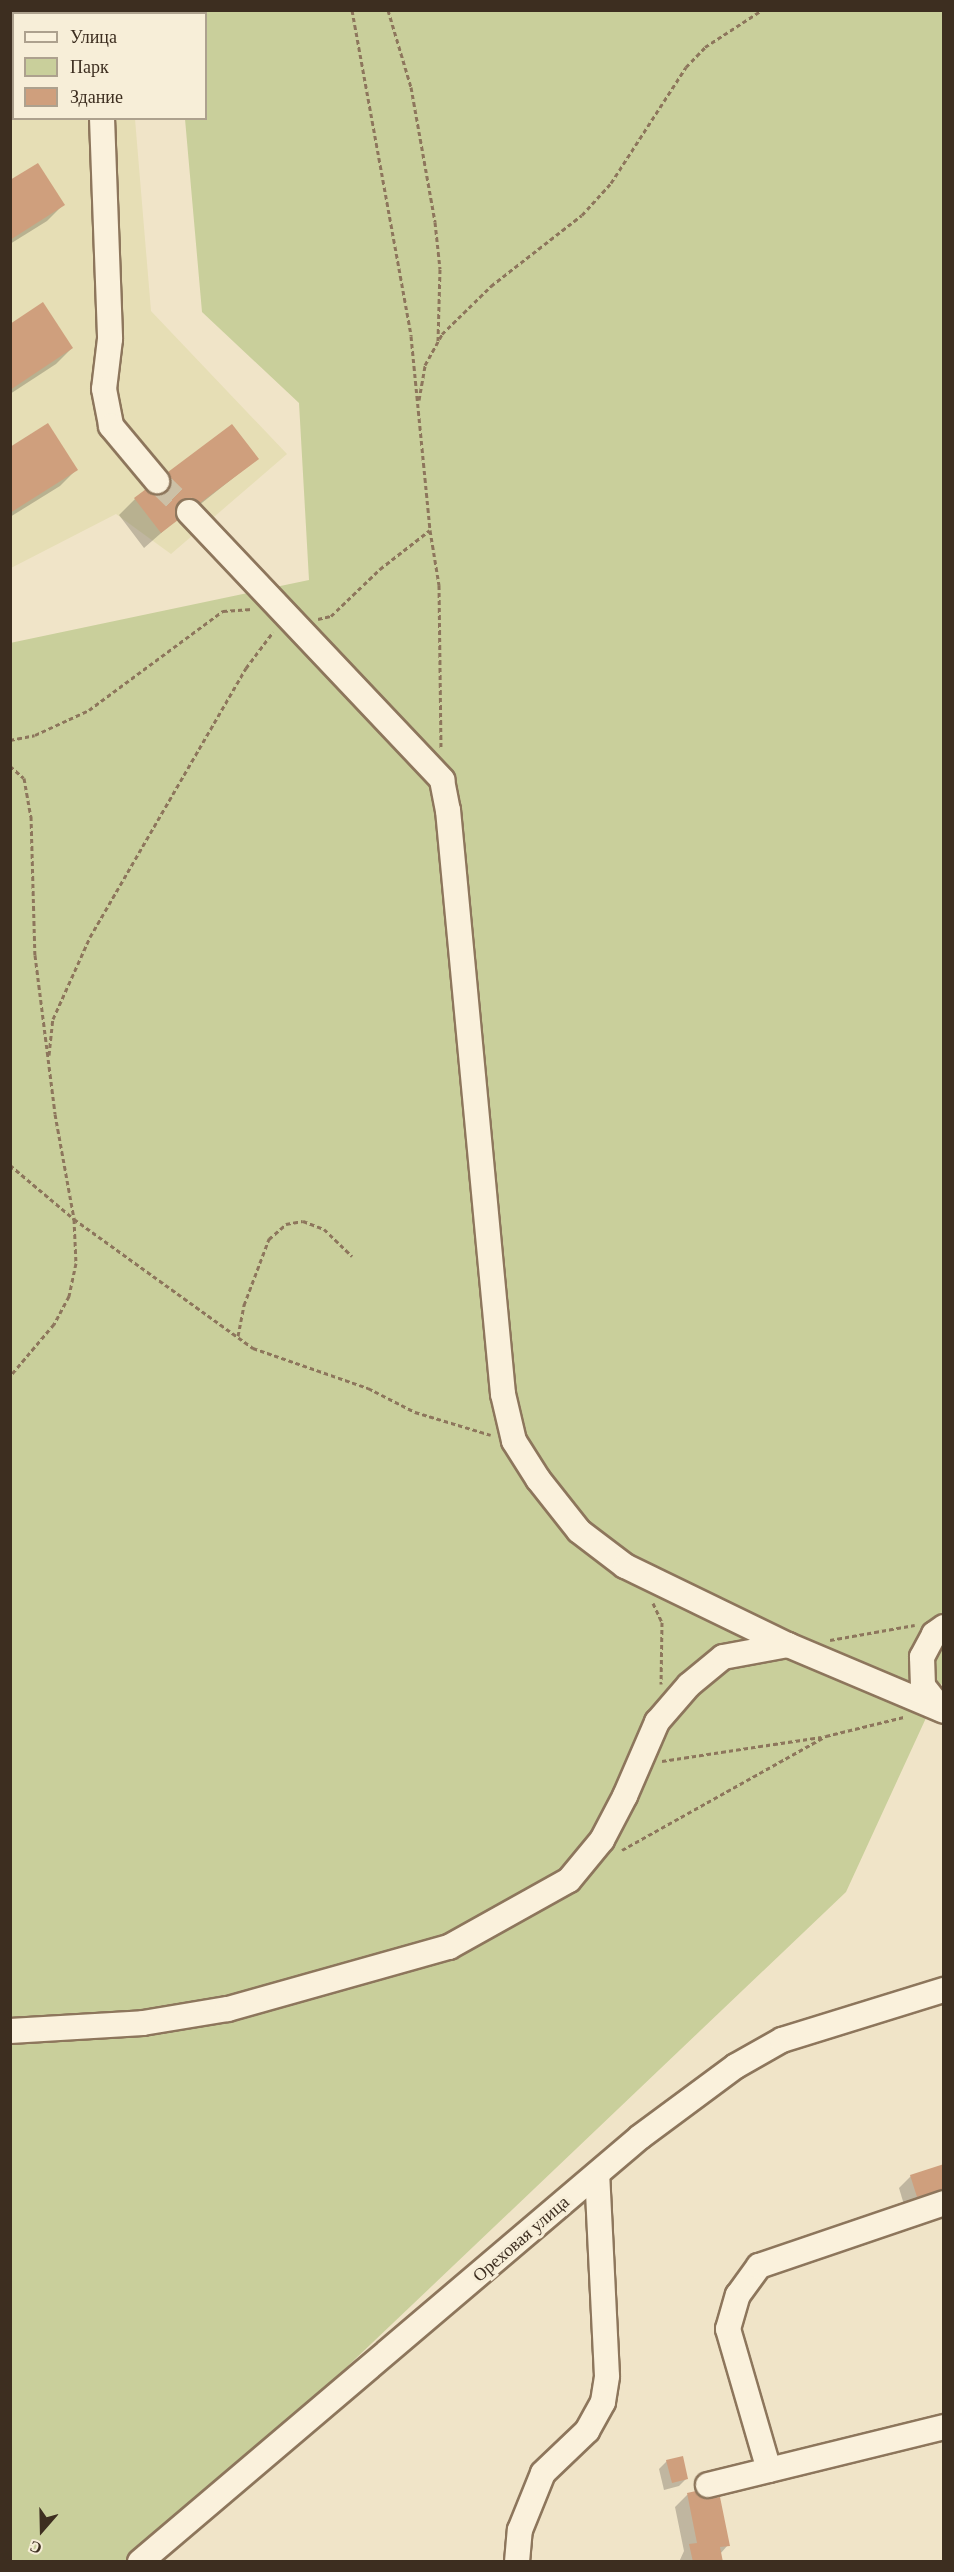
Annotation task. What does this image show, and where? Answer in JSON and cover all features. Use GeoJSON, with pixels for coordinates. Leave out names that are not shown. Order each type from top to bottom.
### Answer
{"type":"FeatureCollection","features":[{"type":"Feature","properties":{"kind":"street"},"geometry":{"type":"LineString","coordinates":[[102,120],[110,339],[104,389],[111,426],[157,481]]}},
{"type":"Feature","properties":{"kind":"street"},"geometry":{"type":"LineString","coordinates":[[189,512],[442,780],[448,810],[503,1394],[514,1441],[538,1479],[588,1538],[625,1566],[788,1645],[942,1710]]}},
{"type":"Feature","properties":{"kind":"street"},"geometry":{"type":"LineString","coordinates":[[932,1625],[934,1634],[922,1657],[923,1686],[942,1710]]}},
{"type":"Feature","properties":{"kind":"street"},"geometry":{"type":"LineString","coordinates":[[10,2031],[143,2023],[228,2009],[449,1947],[570,1880],[602,1840],[626,1796],[657,1722],[689,1685],[723,1657],[788,1645]]}},
{"type":"Feature","properties":{"kind":"street","name":"Ореховая улица"},"geometry":{"type":"LineString","coordinates":[[141,2562],[597,2174],[736,2066],[782,2040],[944,1990]]}},
{"type":"Feature","properties":{"kind":"street"},"geometry":{"type":"LineString","coordinates":[[517,2562],[520,2530],[543,2473],[587,2431],[603,2402],[606,2365],[597,2174]]}},
{"type":"Feature","properties":{"kind":"street"},"geometry":{"type":"LineString","coordinates":[[769,2470],[729,2329],[738,2295],[759,2266],[944,2203]]}},
{"type":"Feature","properties":{"kind":"street"},"geometry":{"type":"LineString","coordinates":[[708,2485],[944,2427]]}},
{"type":"Feature","properties":{"kind":"path"},"geometry":{"type":"LineString","coordinates":[[352,10],[411,336],[430,530],[439,585],[442,780]]}},
{"type":"Feature","properties":{"kind":"path"},"geometry":{"type":"LineString","coordinates":[[388,10],[411,87],[435,222],[440,269],[438,342]]}},
{"type":"Feature","properties":{"kind":"path"},"geometry":{"type":"LineString","coordinates":[[419,405],[425,364],[438,342],[491,286],[582,216],[611,183],[668,90],[705,47],[762,10]]}},
{"type":"Feature","properties":{"kind":"path"},"geometry":{"type":"LineString","coordinates":[[10,740],[35,735],[89,710],[223,611],[256,609],[311,621],[331,616],[380,569],[430,530]]}},
{"type":"Feature","properties":{"kind":"path"},"geometry":{"type":"LineString","coordinates":[[48,1060],[53,1019],[90,937],[246,668],[286,615]]}},
{"type":"Feature","properties":{"kind":"path"},"geometry":{"type":"LineString","coordinates":[[10,766],[24,778],[31,816],[35,955],[48,1060],[74,1219],[76,1263],[69,1296],[54,1324],[10,1376]]}},
{"type":"Feature","properties":{"kind":"path"},"geometry":{"type":"LineString","coordinates":[[10,1165],[74,1219],[253,1348],[368,1388],[415,1412],[514,1441]]}},
{"type":"Feature","properties":{"kind":"path"},"geometry":{"type":"LineString","coordinates":[[238,1336],[244,1305],[269,1239],[286,1224],[303,1221],[324,1229],[352,1256]]}},
{"type":"Feature","properties":{"kind":"path"},"geometry":{"type":"LineString","coordinates":[[650,1598],[662,1622],[664,1660],[657,1722]]}},
{"type":"Feature","properties":{"kind":"path"},"geometry":{"type":"LineString","coordinates":[[822,1641],[932,1625]]}},
{"type":"Feature","properties":{"kind":"path"},"geometry":{"type":"LineString","coordinates":[[638,1764],[826,1736],[909,1716]]}},
{"type":"Feature","properties":{"kind":"path"},"geometry":{"type":"LineString","coordinates":[[619,1852],[826,1736]]}},
{"type":"Feature","properties":{"kind":"shaded area"},"geometry":{"type":"Polygon","coordinates":[[[11,11],[127,11],[12,12],[12,120],[135,120],[151,311],[287,454],[171,554],[116,514],[11,568],[11,11]]]}},
{"type":"Feature","properties":{"kind":"green space"},"geometry":{"type":"Polygon","coordinates":[[[175,11],[943,11],[943,1681],[846,1892],[143,2561],[11,2561],[10,643],[309,580],[299,403],[202,312],[185,120],[207,120],[207,12],[175,11]]]}},
{"type":"Feature","properties":{"kind":"building"},"geometry":{"type":"Polygon","coordinates":[[[38,163],[65,205],[10,240],[10,180],[38,163]]]}},
{"type":"Feature","properties":{"kind":"building"},"geometry":{"type":"Polygon","coordinates":[[[43,302],[73,348],[10,390],[10,324],[43,302]]]}},
{"type":"Feature","properties":{"kind":"building"},"geometry":{"type":"Polygon","coordinates":[[[48,423],[78,470],[10,513],[10,447],[48,423]]]}},
{"type":"Feature","properties":{"kind":"building"},"geometry":{"type":"Polygon","coordinates":[[[232,424],[259,459],[200,503],[193,498],[180,501],[175,508],[178,520],[161,533],[134,498],[146,489],[153,495],[166,492],[171,485],[168,472],[232,424]]]}},
{"type":"Feature","properties":{"kind":"building"},"geometry":{"type":"Polygon","coordinates":[[[944,2164],[944,2189],[917,2197],[910,2175],[944,2164]]]}},
{"type":"Feature","properties":{"kind":"building"},"geometry":{"type":"Polygon","coordinates":[[[683,2456],[688,2479],[672,2483],[666,2460],[683,2456]]]}},
{"type":"Feature","properties":{"kind":"building"},"geometry":{"type":"Polygon","coordinates":[[[696,2491],[705,2499],[720,2497],[730,2546],[720,2547],[723,2562],[693,2562],[689,2544],[697,2543],[687,2493],[696,2491]]]}},
{"type":"Feature","properties":{"kind":"tunnel"},"geometry":{"type":"LineString","coordinates":[[157,481],[189,512]]}}]}
